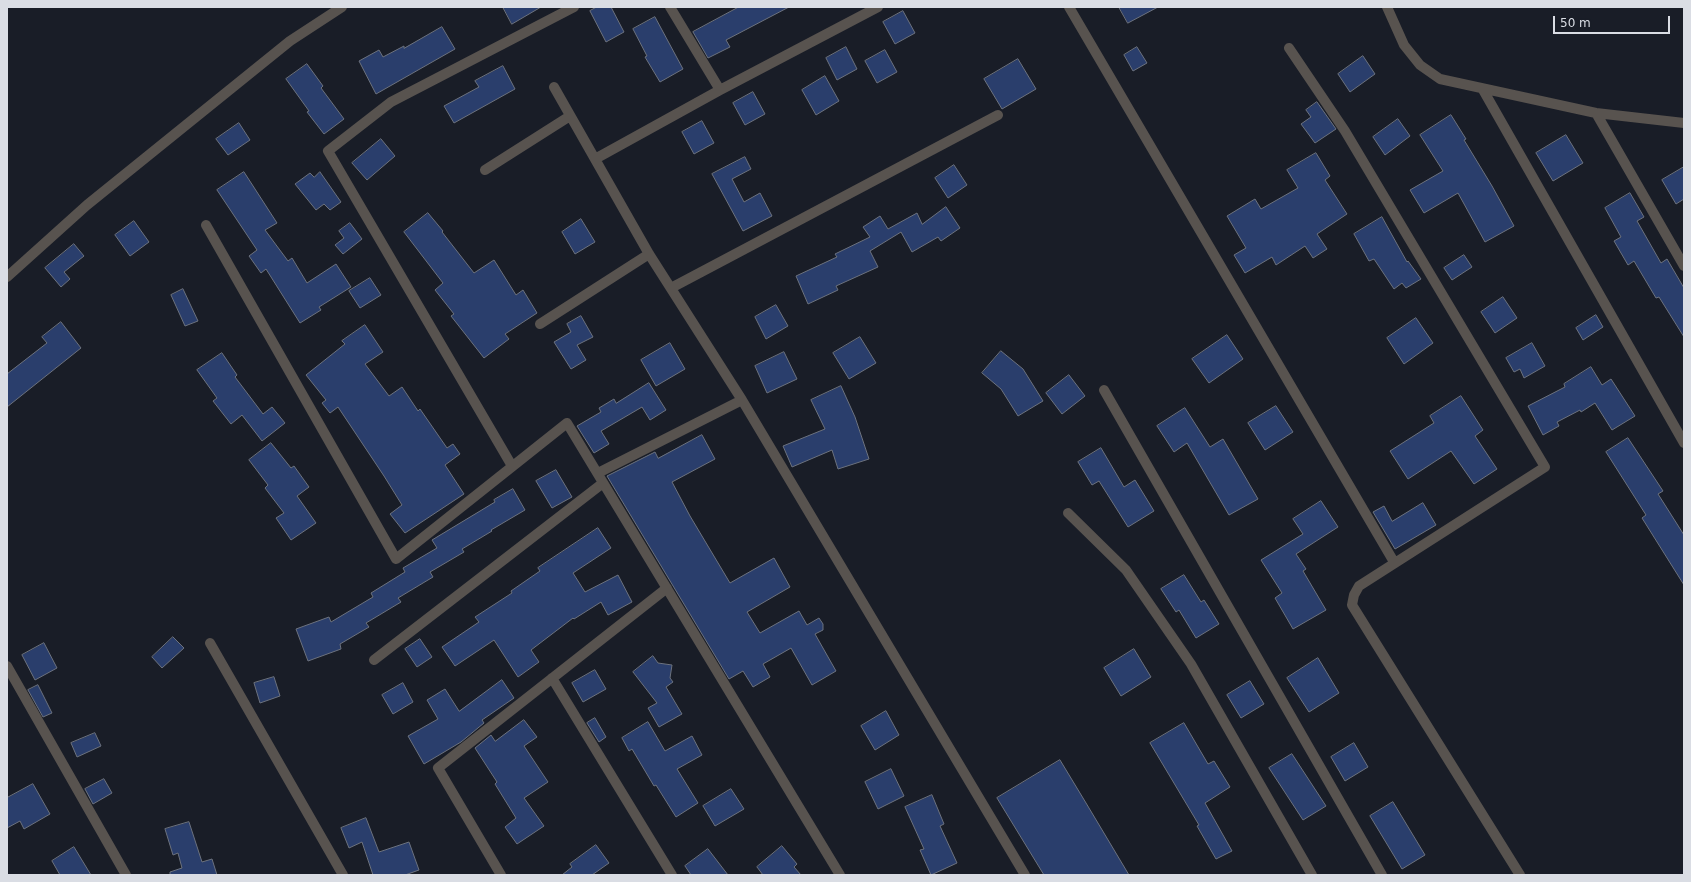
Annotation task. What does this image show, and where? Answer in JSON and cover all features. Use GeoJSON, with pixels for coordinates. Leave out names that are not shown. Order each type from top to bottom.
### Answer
{"type":"FeatureCollection","features":[{"type":"Feature","properties":{"kind":"street"},"geometry":{"type":"LineString","coordinates":[[7,277],[87,205],[290,41],[342,7]]}},
{"type":"Feature","properties":{"kind":"street"},"geometry":{"type":"LineString","coordinates":[[512,466],[328,151],[391,102],[574,7]]}},
{"type":"Feature","properties":{"kind":"street"},"geometry":{"type":"LineString","coordinates":[[670,7],[720,90]]}},
{"type":"Feature","properties":{"kind":"street"},"geometry":{"type":"LineString","coordinates":[[595,159],[720,90],[878,7]]}},
{"type":"Feature","properties":{"kind":"street"},"geometry":{"type":"LineString","coordinates":[[1069,7],[1394,562]]}},
{"type":"Feature","properties":{"kind":"street"},"geometry":{"type":"LineString","coordinates":[[1387,7],[1404,45],[1420,65],[1440,79],[1596,113],[1684,123]]}},
{"type":"Feature","properties":{"kind":"street"},"geometry":{"type":"LineString","coordinates":[[1289,48],[1345,131],[1545,467],[1394,562],[1359,586],[1354,595],[1352,605],[1520,875]]}},
{"type":"Feature","properties":{"kind":"street"},"geometry":{"type":"LineString","coordinates":[[554,87],[649,254],[742,400],[1025,875]]}},
{"type":"Feature","properties":{"kind":"street"},"geometry":{"type":"LineString","coordinates":[[1482,88],[1684,443]]}},
{"type":"Feature","properties":{"kind":"street"},"geometry":{"type":"LineString","coordinates":[[1596,113],[1684,266]]}},
{"type":"Feature","properties":{"kind":"street"},"geometry":{"type":"LineString","coordinates":[[671,288],[998,115]]}},
{"type":"Feature","properties":{"kind":"street"},"geometry":{"type":"LineString","coordinates":[[485,170],[570,116]]}},
{"type":"Feature","properties":{"kind":"street"},"geometry":{"type":"LineString","coordinates":[[206,225],[396,559],[567,423],[840,875]]}},
{"type":"Feature","properties":{"kind":"street"},"geometry":{"type":"LineString","coordinates":[[540,324],[649,254]]}},
{"type":"Feature","properties":{"kind":"street"},"geometry":{"type":"LineString","coordinates":[[1104,390],[1382,875]]}},
{"type":"Feature","properties":{"kind":"street"},"geometry":{"type":"LineString","coordinates":[[598,473],[742,400]]}},
{"type":"Feature","properties":{"kind":"street"},"geometry":{"type":"LineString","coordinates":[[374,660],[603,483]]}},
{"type":"Feature","properties":{"kind":"street"},"geometry":{"type":"LineString","coordinates":[[1068,513],[1126,570],[1192,664],[1312,875]]}},
{"type":"Feature","properties":{"kind":"street"},"geometry":{"type":"LineString","coordinates":[[501,875],[438,768],[667,588]]}},
{"type":"Feature","properties":{"kind":"street"},"geometry":{"type":"LineString","coordinates":[[210,643],[343,875]]}},
{"type":"Feature","properties":{"kind":"street"},"geometry":{"type":"LineString","coordinates":[[7,666],[126,875]]}},
{"type":"Feature","properties":{"kind":"street"},"geometry":{"type":"LineString","coordinates":[[552,678],[672,875]]}},
{"type":"Feature","properties":{"kind":"building"},"geometry":{"type":"Polygon","coordinates":[[[503,7],[541,7],[512,24],[503,7]]]}},
{"type":"Feature","properties":{"kind":"building"},"geometry":{"type":"Polygon","coordinates":[[[597,7],[611,7],[624,32],[606,42],[590,11],[597,7]]]}},
{"type":"Feature","properties":{"kind":"building"},"geometry":{"type":"Polygon","coordinates":[[[739,7],[789,7],[726,40],[730,47],[708,58],[693,32],[739,7]]]}},
{"type":"Feature","properties":{"kind":"building"},"geometry":{"type":"Polygon","coordinates":[[[1119,7],[1158,7],[1128,23],[1119,7]]]}},
{"type":"Feature","properties":{"kind":"building"},"geometry":{"type":"Polygon","coordinates":[[[903,11],[915,33],[895,44],[883,22],[903,11]]]}},
{"type":"Feature","properties":{"kind":"building"},"geometry":{"type":"Polygon","coordinates":[[[655,17],[683,69],[660,82],[645,57],[647,56],[633,29],[655,17]]]}},
{"type":"Feature","properties":{"kind":"building"},"geometry":{"type":"Polygon","coordinates":[[[442,27],[455,49],[376,94],[359,61],[379,50],[383,57],[404,46],[404,48],[442,27]]]}},
{"type":"Feature","properties":{"kind":"building"},"geometry":{"type":"Polygon","coordinates":[[[846,47],[857,69],[837,80],[826,58],[846,47]]]}},
{"type":"Feature","properties":{"kind":"building"},"geometry":{"type":"Polygon","coordinates":[[[1137,47],[1147,63],[1133,71],[1124,55],[1137,47]]]}},
{"type":"Feature","properties":{"kind":"building"},"geometry":{"type":"Polygon","coordinates":[[[885,50],[897,72],[877,83],[865,61],[885,50]]]}},
{"type":"Feature","properties":{"kind":"building"},"geometry":{"type":"Polygon","coordinates":[[[1363,56],[1375,74],[1350,92],[1338,74],[1363,56]]]}},
{"type":"Feature","properties":{"kind":"building"},"geometry":{"type":"Polygon","coordinates":[[[1018,59],[1036,89],[1002,109],[984,79],[1018,59]]]}},
{"type":"Feature","properties":{"kind":"building"},"geometry":{"type":"Polygon","coordinates":[[[307,64],[323,86],[321,88],[344,119],[324,134],[307,112],[309,111],[286,79],[307,64]]]}},
{"type":"Feature","properties":{"kind":"building"},"geometry":{"type":"Polygon","coordinates":[[[503,66],[515,89],[454,123],[444,106],[479,87],[475,81],[503,66]]]}},
{"type":"Feature","properties":{"kind":"building"},"geometry":{"type":"Polygon","coordinates":[[[825,76],[839,101],[816,115],[802,90],[825,76]]]}},
{"type":"Feature","properties":{"kind":"building"},"geometry":{"type":"Polygon","coordinates":[[[753,92],[765,114],[745,125],[733,103],[753,92]]]}},
{"type":"Feature","properties":{"kind":"building"},"geometry":{"type":"Polygon","coordinates":[[[1317,102],[1336,129],[1315,143],[1301,124],[1311,117],[1306,110],[1317,102]]]}},
{"type":"Feature","properties":{"kind":"building"},"geometry":{"type":"Polygon","coordinates":[[[1451,115],[1514,226],[1485,242],[1458,193],[1424,213],[1410,190],[1443,171],[1420,135],[1451,115]]]}},
{"type":"Feature","properties":{"kind":"building"},"geometry":{"type":"Polygon","coordinates":[[[1398,119],[1410,136],[1385,155],[1373,137],[1398,119]]]}},
{"type":"Feature","properties":{"kind":"building"},"geometry":{"type":"Polygon","coordinates":[[[702,121],[714,143],[694,154],[682,132],[702,121]]]}},
{"type":"Feature","properties":{"kind":"building"},"geometry":{"type":"Polygon","coordinates":[[[239,123],[250,140],[228,155],[216,139],[239,123]]]}},
{"type":"Feature","properties":{"kind":"building"},"geometry":{"type":"Polygon","coordinates":[[[1566,135],[1583,163],[1553,181],[1536,153],[1566,135]]]}},
{"type":"Feature","properties":{"kind":"building"},"geometry":{"type":"Polygon","coordinates":[[[381,139],[395,156],[367,180],[352,163],[381,139]]]}},
{"type":"Feature","properties":{"kind":"building"},"geometry":{"type":"Polygon","coordinates":[[[1316,153],[1330,176],[1325,180],[1347,214],[1317,234],[1327,249],[1313,258],[1305,246],[1276,265],[1272,257],[1245,273],[1234,255],[1246,248],[1227,216],[1255,199],[1261,209],[1298,188],[1287,170],[1316,153]]]}},
{"type":"Feature","properties":{"kind":"building"},"geometry":{"type":"Polygon","coordinates":[[[745,157],[751,169],[732,179],[744,202],[760,193],[772,216],[743,231],[712,174],[745,157]]]}},
{"type":"Feature","properties":{"kind":"building"},"geometry":{"type":"Polygon","coordinates":[[[954,165],[967,185],[948,198],[935,178],[954,165]]]}},
{"type":"Feature","properties":{"kind":"building"},"geometry":{"type":"Polygon","coordinates":[[[1684,167],[1684,199],[1676,204],[1662,180],[1684,167]]]}},
{"type":"Feature","properties":{"kind":"building"},"geometry":{"type":"Polygon","coordinates":[[[244,172],[277,223],[265,230],[288,261],[292,258],[307,283],[336,264],[351,287],[319,307],[321,310],[300,323],[266,269],[261,273],[249,256],[257,250],[217,190],[244,172]]]}},
{"type":"Feature","properties":{"kind":"building"},"geometry":{"type":"Polygon","coordinates":[[[320,172],[341,202],[330,210],[324,204],[316,210],[295,184],[310,173],[314,177],[320,172]]]}},
{"type":"Feature","properties":{"kind":"building"},"geometry":{"type":"Polygon","coordinates":[[[1630,193],[1644,217],[1637,221],[1661,263],[1667,259],[1684,288],[1684,337],[1659,297],[1656,298],[1634,261],[1628,265],[1614,241],[1621,237],[1605,208],[1630,193]]]}},
{"type":"Feature","properties":{"kind":"building"},"geometry":{"type":"Polygon","coordinates":[[[946,207],[960,228],[941,241],[938,237],[912,252],[901,232],[870,251],[878,267],[836,286],[838,290],[808,304],[796,276],[837,257],[835,254],[870,237],[863,227],[880,216],[888,229],[917,213],[922,224],[946,207]]]}},
{"type":"Feature","properties":{"kind":"building"},"geometry":{"type":"Polygon","coordinates":[[[428,213],[474,273],[494,260],[516,295],[523,290],[537,313],[505,334],[509,339],[484,358],[451,316],[454,314],[435,290],[443,283],[404,232],[428,213]]]}},
{"type":"Feature","properties":{"kind":"building"},"geometry":{"type":"Polygon","coordinates":[[[1382,217],[1407,262],[1408,261],[1421,279],[1406,288],[1402,283],[1394,289],[1374,259],[1369,261],[1354,234],[1382,217]]]}},
{"type":"Feature","properties":{"kind":"building"},"geometry":{"type":"Polygon","coordinates":[[[581,219],[595,242],[575,254],[562,232],[581,219]]]}},
{"type":"Feature","properties":{"kind":"building"},"geometry":{"type":"Polygon","coordinates":[[[134,221],[149,242],[130,256],[115,235],[134,221]]]}},
{"type":"Feature","properties":{"kind":"building"},"geometry":{"type":"Polygon","coordinates":[[[350,223],[362,239],[343,254],[335,245],[344,238],[339,231],[350,223]]]}},
{"type":"Feature","properties":{"kind":"building"},"geometry":{"type":"Polygon","coordinates":[[[74,244],[84,256],[64,272],[70,279],[61,287],[45,268],[74,244]]]}},
{"type":"Feature","properties":{"kind":"building"},"geometry":{"type":"Polygon","coordinates":[[[1464,255],[1472,267],[1452,280],[1444,268],[1464,255]]]}},
{"type":"Feature","properties":{"kind":"building"},"geometry":{"type":"Polygon","coordinates":[[[370,278],[381,295],[360,308],[349,291],[370,278]]]}},
{"type":"Feature","properties":{"kind":"building"},"geometry":{"type":"Polygon","coordinates":[[[183,289],[198,321],[185,326],[171,295],[183,289]]]}},
{"type":"Feature","properties":{"kind":"building"},"geometry":{"type":"Polygon","coordinates":[[[1503,297],[1517,318],[1495,333],[1481,312],[1503,297]]]}},
{"type":"Feature","properties":{"kind":"building"},"geometry":{"type":"Polygon","coordinates":[[[776,305],[788,326],[766,339],[755,317],[776,305]]]}},
{"type":"Feature","properties":{"kind":"building"},"geometry":{"type":"Polygon","coordinates":[[[1596,315],[1603,327],[1583,340],[1576,328],[1596,315]]]}},
{"type":"Feature","properties":{"kind":"building"},"geometry":{"type":"Polygon","coordinates":[[[581,316],[593,337],[577,345],[586,360],[571,369],[554,342],[571,332],[567,324],[581,316]]]}},
{"type":"Feature","properties":{"kind":"building"},"geometry":{"type":"Polygon","coordinates":[[[1416,318],[1433,343],[1404,364],[1387,338],[1416,318]]]}},
{"type":"Feature","properties":{"kind":"building"},"geometry":{"type":"Polygon","coordinates":[[[61,322],[81,348],[7,407],[7,374],[47,343],[42,337],[61,322]]]}},
{"type":"Feature","properties":{"kind":"building"},"geometry":{"type":"Polygon","coordinates":[[[365,325],[383,352],[365,364],[389,396],[402,387],[418,411],[420,409],[447,448],[453,444],[460,454],[445,465],[464,494],[405,533],[390,514],[402,505],[384,476],[338,407],[330,413],[322,403],[326,400],[306,375],[345,344],[342,341],[365,325]]]}},
{"type":"Feature","properties":{"kind":"building"},"geometry":{"type":"Polygon","coordinates":[[[1227,335],[1243,359],[1209,383],[1192,359],[1227,335]]]}},
{"type":"Feature","properties":{"kind":"building"},"geometry":{"type":"Polygon","coordinates":[[[860,337],[876,363],[849,379],[833,353],[860,337]]]}},
{"type":"Feature","properties":{"kind":"building"},"geometry":{"type":"Polygon","coordinates":[[[670,343],[685,369],[656,386],[641,360],[670,343]]]}},
{"type":"Feature","properties":{"kind":"building"},"geometry":{"type":"Polygon","coordinates":[[[1532,343],[1545,366],[1524,378],[1520,369],[1514,372],[1506,358],[1532,343]]]}},
{"type":"Feature","properties":{"kind":"building"},"geometry":{"type":"Polygon","coordinates":[[[1001,351],[1023,369],[1043,401],[1018,416],[1001,389],[982,373],[1001,351]]]}},
{"type":"Feature","properties":{"kind":"building"},"geometry":{"type":"Polygon","coordinates":[[[784,352],[797,379],[767,393],[755,366],[784,352]]]}},
{"type":"Feature","properties":{"kind":"building"},"geometry":{"type":"Polygon","coordinates":[[[222,353],[237,375],[235,377],[263,414],[272,407],[285,423],[262,441],[242,415],[231,424],[213,401],[217,398],[197,370],[222,353]]]}},
{"type":"Feature","properties":{"kind":"building"},"geometry":{"type":"Polygon","coordinates":[[[1591,367],[1602,385],[1611,379],[1635,416],[1612,430],[1595,403],[1581,412],[1580,410],[1557,422],[1559,426],[1543,435],[1528,406],[1565,387],[1564,384],[1591,367]]]}},
{"type":"Feature","properties":{"kind":"building"},"geometry":{"type":"Polygon","coordinates":[[[1069,375],[1085,396],[1062,414],[1046,393],[1069,375]]]}},
{"type":"Feature","properties":{"kind":"building"},"geometry":{"type":"Polygon","coordinates":[[[649,383],[666,410],[650,420],[642,407],[601,431],[609,444],[594,453],[577,426],[601,412],[599,408],[614,399],[616,403],[649,383]]]}},
{"type":"Feature","properties":{"kind":"building"},"geometry":{"type":"Polygon","coordinates":[[[841,386],[855,417],[869,459],[838,469],[832,450],[792,467],[783,446],[825,429],[811,400],[841,386]]]}},
{"type":"Feature","properties":{"kind":"building"},"geometry":{"type":"Polygon","coordinates":[[[1461,396],[1483,430],[1475,436],[1497,469],[1474,484],[1451,451],[1408,479],[1390,451],[1434,423],[1430,416],[1461,396]]]}},
{"type":"Feature","properties":{"kind":"building"},"geometry":{"type":"Polygon","coordinates":[[[1276,406],[1293,432],[1265,450],[1248,423],[1276,406]]]}},
{"type":"Feature","properties":{"kind":"building"},"geometry":{"type":"Polygon","coordinates":[[[1185,408],[1210,447],[1223,439],[1258,499],[1229,515],[1187,443],[1174,452],[1157,426],[1185,408]]]}},
{"type":"Feature","properties":{"kind":"building"},"geometry":{"type":"Polygon","coordinates":[[[702,435],[715,459],[672,482],[690,516],[730,583],[774,558],[790,587],[747,612],[760,633],[799,611],[807,625],[819,618],[823,624],[823,630],[815,634],[836,671],[812,685],[791,648],[763,664],[770,677],[753,687],[743,671],[729,679],[607,476],[655,452],[658,458],[702,435]]]}},
{"type":"Feature","properties":{"kind":"building"},"geometry":{"type":"Polygon","coordinates":[[[1628,438],[1663,491],[1658,494],[1684,535],[1684,585],[1642,518],[1646,515],[1606,452],[1628,438]]]}},
{"type":"Feature","properties":{"kind":"building"},"geometry":{"type":"Polygon","coordinates":[[[271,443],[291,468],[294,466],[309,487],[297,496],[316,523],[291,540],[276,518],[284,513],[265,488],[268,485],[249,460],[271,443]]]}},
{"type":"Feature","properties":{"kind":"building"},"geometry":{"type":"Polygon","coordinates":[[[1101,448],[1124,487],[1135,480],[1154,511],[1128,527],[1099,481],[1092,485],[1078,462],[1101,448]]]}},
{"type":"Feature","properties":{"kind":"building"},"geometry":{"type":"Polygon","coordinates":[[[556,470],[572,497],[552,508],[536,481],[556,470]]]}},
{"type":"Feature","properties":{"kind":"building"},"geometry":{"type":"Polygon","coordinates":[[[513,489],[525,510],[462,549],[464,552],[430,572],[433,577],[398,598],[401,602],[366,623],[369,627],[340,644],[341,649],[308,661],[296,629],[329,617],[331,622],[373,597],[371,593],[405,572],[403,568],[437,548],[432,540],[495,502],[494,500],[513,489]]]}},
{"type":"Feature","properties":{"kind":"building"},"geometry":{"type":"Polygon","coordinates":[[[1321,501],[1338,527],[1296,554],[1306,569],[1303,571],[1326,610],[1293,629],[1275,598],[1282,593],[1261,560],[1303,534],[1293,519],[1321,501]]]}},
{"type":"Feature","properties":{"kind":"building"},"geometry":{"type":"Polygon","coordinates":[[[1423,503],[1436,525],[1395,549],[1373,512],[1384,506],[1392,521],[1423,503]]]}},
{"type":"Feature","properties":{"kind":"building"},"geometry":{"type":"Polygon","coordinates":[[[598,528],[611,548],[573,573],[585,592],[618,575],[632,602],[608,615],[601,602],[574,619],[573,618],[531,650],[539,662],[518,677],[494,640],[455,666],[442,647],[479,622],[475,617],[512,593],[511,591],[540,571],[538,568],[598,528]]]}},
{"type":"Feature","properties":{"kind":"building"},"geometry":{"type":"Polygon","coordinates":[[[1184,575],[1201,602],[1204,600],[1219,624],[1196,638],[1179,610],[1176,612],[1161,589],[1184,575]]]}},
{"type":"Feature","properties":{"kind":"building"},"geometry":{"type":"Polygon","coordinates":[[[173,637],[184,648],[162,668],[152,657],[173,637]]]}},
{"type":"Feature","properties":{"kind":"building"},"geometry":{"type":"Polygon","coordinates":[[[420,639],[432,657],[417,667],[405,649],[420,639]]]}},
{"type":"Feature","properties":{"kind":"building"},"geometry":{"type":"Polygon","coordinates":[[[44,643],[57,668],[35,680],[22,655],[44,643]]]}},
{"type":"Feature","properties":{"kind":"building"},"geometry":{"type":"Polygon","coordinates":[[[1134,649],[1151,677],[1121,696],[1104,668],[1134,649]]]}},
{"type":"Feature","properties":{"kind":"building"},"geometry":{"type":"Polygon","coordinates":[[[653,656],[658,663],[672,665],[670,678],[673,682],[666,687],[682,714],[659,727],[648,708],[657,703],[633,672],[653,656]]]}},
{"type":"Feature","properties":{"kind":"building"},"geometry":{"type":"Polygon","coordinates":[[[1318,658],[1339,693],[1309,712],[1287,678],[1318,658]]]}},
{"type":"Feature","properties":{"kind":"building"},"geometry":{"type":"Polygon","coordinates":[[[595,670],[606,689],[583,702],[572,683],[595,670]]]}},
{"type":"Feature","properties":{"kind":"building"},"geometry":{"type":"Polygon","coordinates":[[[274,677],[280,696],[260,703],[254,683],[274,677]]]}},
{"type":"Feature","properties":{"kind":"building"},"geometry":{"type":"Polygon","coordinates":[[[502,680],[514,698],[482,720],[484,723],[461,742],[424,764],[408,736],[438,719],[427,700],[445,689],[459,711],[502,680]]]}},
{"type":"Feature","properties":{"kind":"building"},"geometry":{"type":"Polygon","coordinates":[[[1250,681],[1264,704],[1241,718],[1227,695],[1250,681]]]}},
{"type":"Feature","properties":{"kind":"building"},"geometry":{"type":"Polygon","coordinates":[[[403,683],[413,702],[393,714],[382,695],[403,683]]]}},
{"type":"Feature","properties":{"kind":"building"},"geometry":{"type":"Polygon","coordinates":[[[38,685],[52,713],[43,717],[28,690],[38,685]]]}},
{"type":"Feature","properties":{"kind":"building"},"geometry":{"type":"Polygon","coordinates":[[[886,711],[899,735],[875,750],[861,726],[886,711]]]}},
{"type":"Feature","properties":{"kind":"building"},"geometry":{"type":"Polygon","coordinates":[[[595,718],[606,737],[599,742],[587,723],[595,718]]]}},
{"type":"Feature","properties":{"kind":"building"},"geometry":{"type":"Polygon","coordinates":[[[524,720],[537,737],[524,746],[548,782],[524,798],[544,826],[517,844],[505,827],[516,818],[495,784],[497,782],[475,748],[491,735],[495,741],[524,720]]]}},
{"type":"Feature","properties":{"kind":"building"},"geometry":{"type":"Polygon","coordinates":[[[648,722],[665,751],[692,736],[702,755],[677,769],[698,803],[676,817],[656,785],[654,786],[632,749],[629,751],[622,738],[648,722]]]}},
{"type":"Feature","properties":{"kind":"building"},"geometry":{"type":"Polygon","coordinates":[[[1184,723],[1208,764],[1214,761],[1230,787],[1205,803],[1232,851],[1216,859],[1197,826],[1199,825],[1150,743],[1184,723]]]}},
{"type":"Feature","properties":{"kind":"building"},"geometry":{"type":"Polygon","coordinates":[[[95,733],[101,746],[77,757],[71,743],[95,733]]]}},
{"type":"Feature","properties":{"kind":"building"},"geometry":{"type":"Polygon","coordinates":[[[1354,743],[1368,767],[1345,781],[1331,757],[1354,743]]]}},
{"type":"Feature","properties":{"kind":"building"},"geometry":{"type":"Polygon","coordinates":[[[1292,754],[1326,806],[1303,820],[1269,768],[1292,754]]]}},
{"type":"Feature","properties":{"kind":"building"},"geometry":{"type":"Polygon","coordinates":[[[1060,760],[1129,875],[1044,875],[997,798],[1060,760]]]}},
{"type":"Feature","properties":{"kind":"building"},"geometry":{"type":"Polygon","coordinates":[[[891,769],[904,796],[878,809],[865,782],[891,769]]]}},
{"type":"Feature","properties":{"kind":"building"},"geometry":{"type":"Polygon","coordinates":[[[104,779],[112,793],[93,804],[85,789],[104,779]]]}},
{"type":"Feature","properties":{"kind":"building"},"geometry":{"type":"Polygon","coordinates":[[[33,784],[50,814],[24,829],[20,821],[7,828],[7,798],[33,784]]]}},
{"type":"Feature","properties":{"kind":"building"},"geometry":{"type":"Polygon","coordinates":[[[731,789],[744,809],[715,826],[703,806],[731,789]]]}},
{"type":"Feature","properties":{"kind":"building"},"geometry":{"type":"Polygon","coordinates":[[[932,795],[944,824],[940,826],[957,863],[931,875],[920,850],[924,849],[905,807],[932,795]]]}},
{"type":"Feature","properties":{"kind":"building"},"geometry":{"type":"Polygon","coordinates":[[[1393,802],[1425,855],[1402,869],[1370,816],[1393,802]]]}},
{"type":"Feature","properties":{"kind":"building"},"geometry":{"type":"Polygon","coordinates":[[[366,818],[379,852],[409,842],[419,870],[405,875],[373,875],[362,842],[349,848],[341,828],[366,818]]]}},
{"type":"Feature","properties":{"kind":"building"},"geometry":{"type":"Polygon","coordinates":[[[189,822],[202,862],[212,859],[217,875],[170,875],[170,872],[182,868],[178,853],[173,855],[165,829],[189,822]]]}},
{"type":"Feature","properties":{"kind":"building"},"geometry":{"type":"Polygon","coordinates":[[[596,845],[609,863],[592,875],[562,875],[572,867],[570,864],[596,845]]]}},
{"type":"Feature","properties":{"kind":"building"},"geometry":{"type":"Polygon","coordinates":[[[782,846],[797,864],[794,867],[801,875],[763,875],[757,867],[782,846]]]}},
{"type":"Feature","properties":{"kind":"building"},"geometry":{"type":"Polygon","coordinates":[[[74,847],[91,875],[60,875],[52,861],[74,847]]]}},
{"type":"Feature","properties":{"kind":"building"},"geometry":{"type":"Polygon","coordinates":[[[708,849],[728,875],[691,875],[685,866],[708,849]]]}}]}
